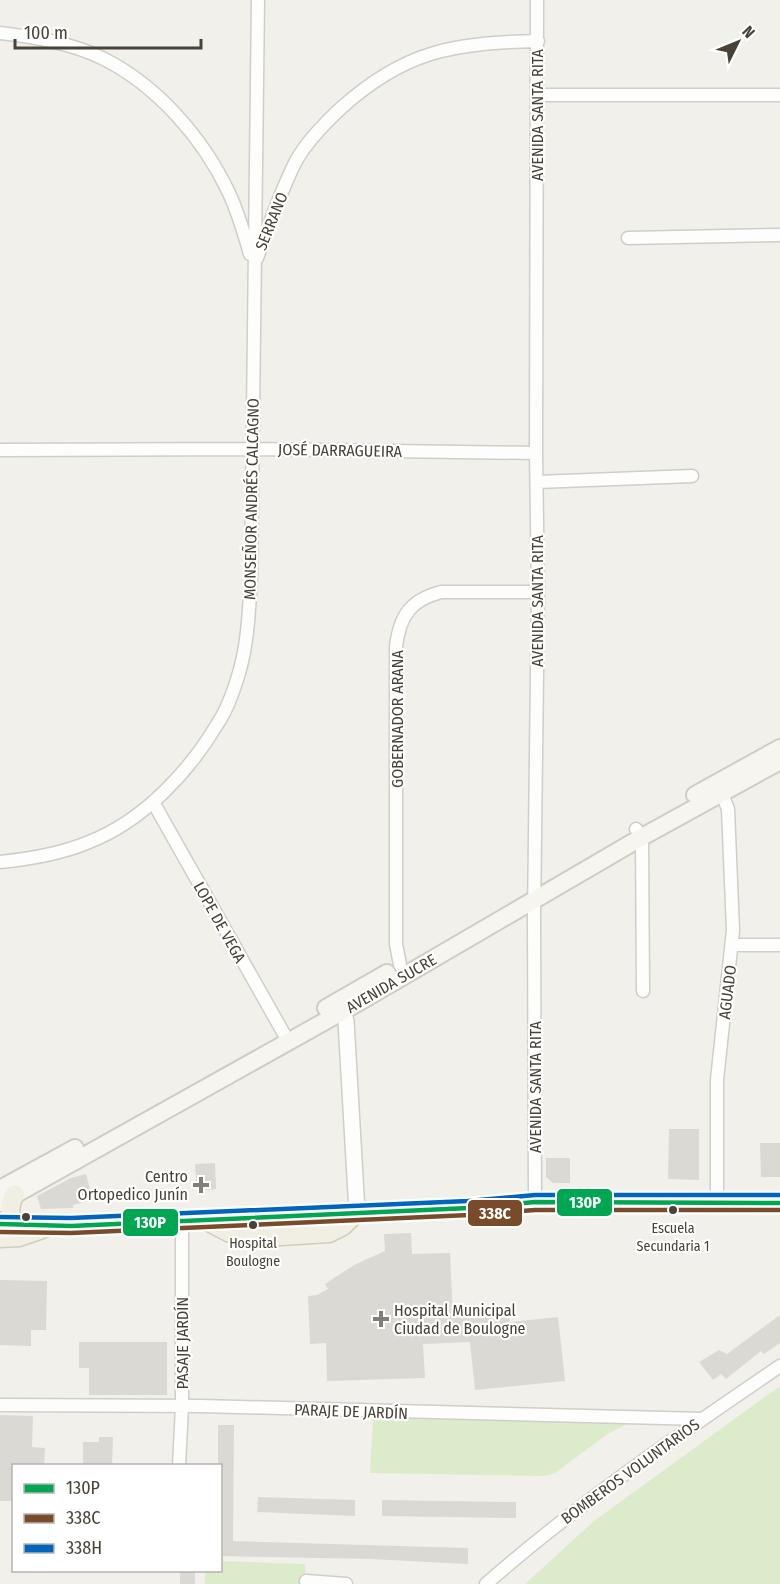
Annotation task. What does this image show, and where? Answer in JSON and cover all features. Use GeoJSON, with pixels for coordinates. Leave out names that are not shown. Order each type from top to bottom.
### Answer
{"type":"FeatureCollection","features":[{"type":"Feature","properties":{"kind":"main road","name":"AVENIDA SUCRE"},"geometry":{"type":"LineString","coordinates":[[5,1196],[719,788],[780,748]]}},
{"type":"Feature","properties":{"kind":"main road","name":"AVENIDA SUCRE"},"geometry":{"type":"LineString","coordinates":[[719,788],[780,761]]}},
{"type":"Feature","properties":{"kind":"main road","name":"AVENIDA SUCRE"},"geometry":{"type":"LineString","coordinates":[[340,1006],[400,965],[535,892]]}},
{"type":"Feature","properties":{"kind":"main road"},"geometry":{"type":"LineString","coordinates":[[5,1196],[11,1201],[6,1223],[48,1227],[469,1208],[535,1202],[780,1203]]}},
{"type":"Feature","properties":{"kind":"main road"},"geometry":{"type":"LineString","coordinates":[[0,1238],[19,1237],[48,1227]]}},
{"type":"Feature","properties":{"kind":"street","name":"MONSEÑOR ANDRÉS CALCAGNO"},"geometry":{"type":"LineString","coordinates":[[0,862],[39,856],[90,842],[124,823],[153,802],[189,764],[214,729],[230,699],[240,670],[251,578],[258,0]]}},
{"type":"Feature","properties":{"kind":"street","name":"AVENIDA SANTA RITA"},"geometry":{"type":"LineString","coordinates":[[535,1202],[538,592],[537,0]]}},
{"type":"Feature","properties":{"kind":"street","name":"SERRANO"},"geometry":{"type":"LineString","coordinates":[[0,33],[67,45],[101,57],[128,73],[153,92],[179,119],[211,159],[230,194],[254,266]]}},
{"type":"Feature","properties":{"kind":"street","name":"SERRANO"},"geometry":{"type":"LineString","coordinates":[[254,266],[297,160],[309,141],[348,102],[392,70],[413,59],[444,49],[488,42],[538,41]]}},
{"type":"Feature","properties":{"kind":"street"},"geometry":{"type":"LineString","coordinates":[[538,95],[780,95]]}},
{"type":"Feature","properties":{"kind":"street"},"geometry":{"type":"LineString","coordinates":[[628,237],[780,236]]}},
{"type":"Feature","properties":{"kind":"street","name":"JOSÉ DARRAGUEIRA"},"geometry":{"type":"LineString","coordinates":[[0,450],[252,449],[536,453]]}},
{"type":"Feature","properties":{"kind":"street"},"geometry":{"type":"LineString","coordinates":[[537,482],[692,476]]}},
{"type":"Feature","properties":{"kind":"street","name":"GOBERNADOR ARANA"},"geometry":{"type":"LineString","coordinates":[[400,965],[396,944],[396,645],[402,621],[415,604],[441,592],[538,592]]}},
{"type":"Feature","properties":{"kind":"street","name":"AGUADO"},"geometry":{"type":"LineString","coordinates":[[717,1203],[717,1080],[733,945],[728,809],[719,788]]}},
{"type":"Feature","properties":{"kind":"street","name":"LOPE DE VEGA"},"geometry":{"type":"LineString","coordinates":[[153,802],[285,1037]]}},
{"type":"Feature","properties":{"kind":"street"},"geometry":{"type":"LineString","coordinates":[[639,833],[643,991]]}},
{"type":"Feature","properties":{"kind":"street"},"geometry":{"type":"LineString","coordinates":[[733,945],[780,945]]}},
{"type":"Feature","properties":{"kind":"street"},"geometry":{"type":"LineString","coordinates":[[340,1006],[346,1021],[357,1212]]}},
{"type":"Feature","properties":{"kind":"street","name":"PASAJE JARDÍN"},"geometry":{"type":"LineString","coordinates":[[179,1464],[182,1406],[182,1221]]}},
{"type":"Feature","properties":{"kind":"street","name":"BOMBEROS VOLUNTARIOS"},"geometry":{"type":"LineString","coordinates":[[486,1584],[548,1530],[780,1366]]}},
{"type":"Feature","properties":{"kind":"street","name":"PARAJE DE JARDÍN"},"geometry":{"type":"LineString","coordinates":[[0,1405],[182,1406],[703,1419]]}},
{"type":"Feature","properties":{"kind":"street"},"geometry":{"type":"LineString","coordinates":[[306,1581],[346,1584]]}},
{"type":"Feature","properties":{"kind":"green space"},"geometry":{"type":"Polygon","coordinates":[[[780,1386],[780,1584],[525,1584],[594,1521],[780,1386]]]}},
{"type":"Feature","properties":{"kind":"green space"},"geometry":{"type":"Polygon","coordinates":[[[373,1418],[627,1424],[609,1433],[555,1473],[545,1476],[370,1473],[373,1418]]]}},
{"type":"Feature","properties":{"kind":"green space"},"geometry":{"type":"Polygon","coordinates":[[[222,1561],[305,1564],[306,1584],[205,1584],[205,1572],[222,1572],[222,1561]]]}},
{"type":"Feature","properties":{"kind":"building"},"geometry":{"type":"Polygon","coordinates":[[[669,1129],[699,1129],[699,1180],[668,1179],[669,1129]]]}},
{"type":"Feature","properties":{"kind":"building"},"geometry":{"type":"Polygon","coordinates":[[[760,1143],[780,1143],[780,1177],[761,1177],[760,1143]]]}},
{"type":"Feature","properties":{"kind":"building"},"geometry":{"type":"Polygon","coordinates":[[[546,1158],[570,1158],[570,1183],[553,1183],[546,1177],[546,1158]]]}},
{"type":"Feature","properties":{"kind":"building"},"geometry":{"type":"Polygon","coordinates":[[[215,1163],[216,1189],[197,1191],[195,1164],[215,1163]]]}},
{"type":"Feature","properties":{"kind":"building"},"geometry":{"type":"Polygon","coordinates":[[[86,1174],[93,1200],[73,1205],[73,1208],[41,1209],[37,1196],[71,1178],[86,1174]]]}},
{"type":"Feature","properties":{"kind":"building","name":"Hospital Municipal Ciudad de Boulogne"},"geometry":{"type":"Polygon","coordinates":[[[411,1233],[412,1254],[450,1253],[453,1318],[509,1312],[510,1322],[558,1317],[565,1381],[475,1390],[470,1342],[423,1344],[425,1378],[327,1381],[326,1343],[310,1344],[308,1296],[317,1295],[328,1289],[325,1284],[354,1265],[385,1251],[384,1234],[411,1233]]]}},
{"type":"Feature","properties":{"kind":"building"},"geometry":{"type":"Polygon","coordinates":[[[0,1280],[47,1281],[46,1330],[31,1330],[31,1346],[0,1345],[0,1280]]]}},
{"type":"Feature","properties":{"kind":"building"},"geometry":{"type":"Polygon","coordinates":[[[780,1315],[780,1343],[764,1354],[761,1351],[726,1379],[721,1374],[713,1380],[699,1362],[719,1350],[727,1354],[780,1315]]]}},
{"type":"Feature","properties":{"kind":"building"},"geometry":{"type":"Polygon","coordinates":[[[79,1342],[167,1342],[167,1395],[89,1395],[89,1368],[79,1368],[79,1342]]]}},
{"type":"Feature","properties":{"kind":"building"},"geometry":{"type":"Polygon","coordinates":[[[0,1415],[33,1416],[32,1447],[45,1448],[44,1464],[12,1464],[12,1501],[0,1501],[0,1415]]]}},
{"type":"Feature","properties":{"kind":"building"},"geometry":{"type":"Polygon","coordinates":[[[218,1425],[234,1425],[233,1541],[468,1548],[468,1564],[370,1559],[222,1556],[222,1464],[218,1464],[218,1425]]]}},
{"type":"Feature","properties":{"kind":"building"},"geometry":{"type":"Polygon","coordinates":[[[99,1437],[113,1437],[112,1464],[83,1464],[83,1442],[99,1442],[99,1437]]]}},
{"type":"Feature","properties":{"kind":"building"},"geometry":{"type":"Polygon","coordinates":[[[258,1497],[355,1500],[355,1516],[257,1512],[258,1497]]]}},
{"type":"Feature","properties":{"kind":"building"},"geometry":{"type":"Polygon","coordinates":[[[382,1500],[516,1502],[516,1518],[382,1516],[382,1500]]]}},
{"type":"Feature","properties":{"kind":"building"},"geometry":{"type":"Polygon","coordinates":[[[180,1572],[195,1572],[195,1584],[180,1584],[180,1572]]]}},
{"type":"Feature","properties":{"kind":"transit line","name":"338H"},"geometry":{"type":"LineString","coordinates":[[0,1217],[71,1218],[468,1201],[535,1195],[780,1195]]}},
{"type":"Feature","properties":{"kind":"transit line","name":"130P"},"geometry":{"type":"LineString","coordinates":[[0,1224],[71,1226],[469,1208],[535,1202],[780,1203]]}},
{"type":"Feature","properties":{"kind":"transit line","name":"338C"},"geometry":{"type":"LineString","coordinates":[[0,1232],[71,1233],[535,1210],[780,1210]]}},
{"type":"Feature","properties":{"kind":"place","name":"Centro Ortopedico Junín"},"geometry":{"type":"Point","coordinates":[201,1185]}},
{"type":"Feature","properties":{"kind":"place","name":"Escuela Secundaria 1"},"geometry":{"type":"Point","coordinates":[673,1210]}},
{"type":"Feature","properties":{"kind":"place","name":"Hospital Boulogne"},"geometry":{"type":"Point","coordinates":[253,1225]}},
{"type":"Feature","properties":{"kind":"place","name":"Hospital Municipal Ciudad de Boulogne"},"geometry":{"type":"Point","coordinates":[381,1319]}}]}
